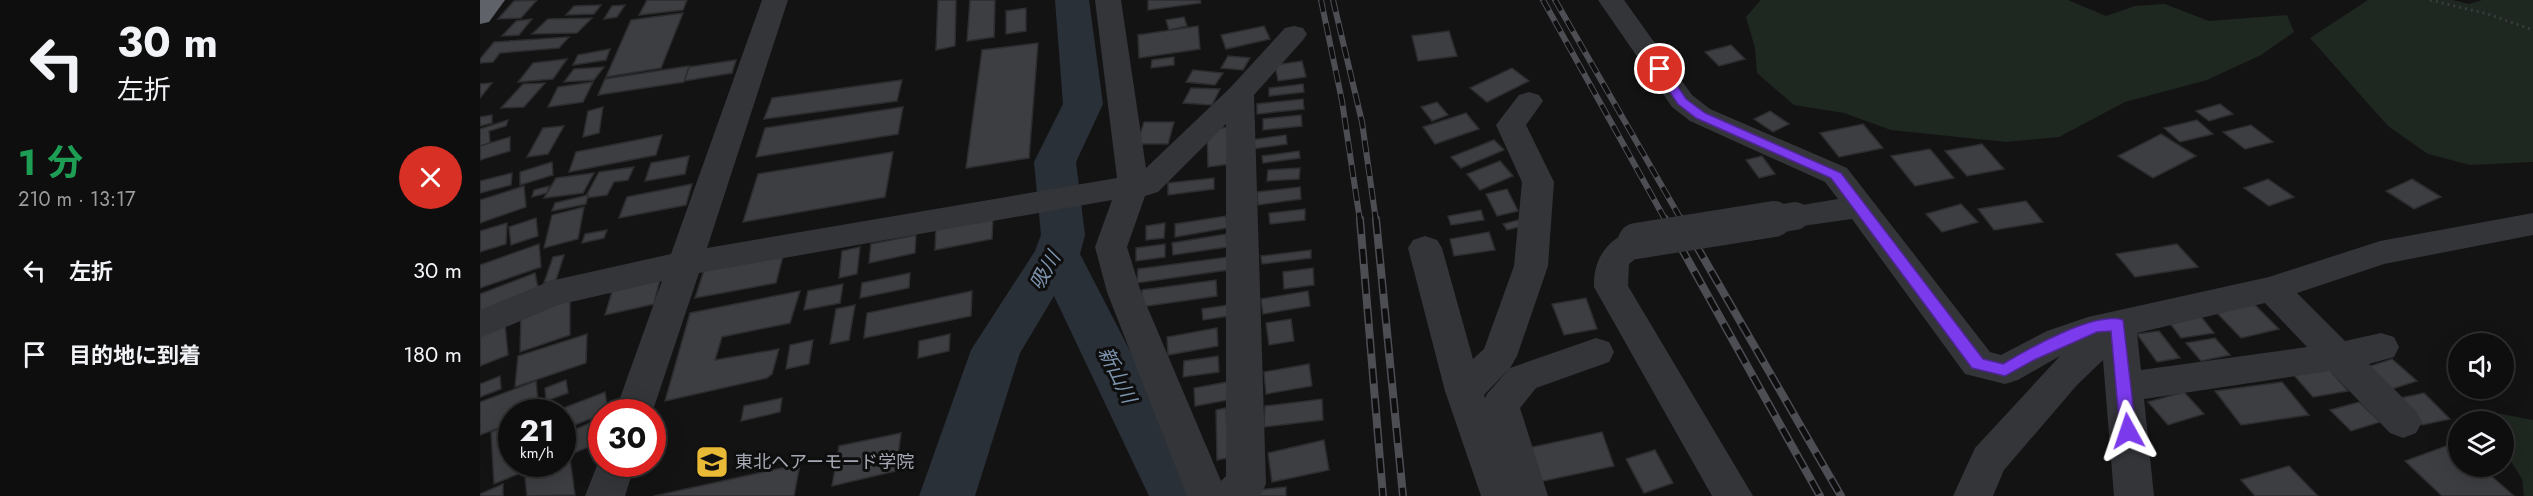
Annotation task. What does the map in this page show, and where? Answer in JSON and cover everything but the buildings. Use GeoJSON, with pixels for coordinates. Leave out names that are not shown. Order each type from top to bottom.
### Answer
{"type":"FeatureCollection","features":[{"type":"Feature","properties":{"kind":"highway"},"geometry":{"type":"LineString","coordinates":[[480,16],[492,0]]}},
{"type":"Feature","properties":{"kind":"street"},"geometry":{"type":"LineString","coordinates":[[639,399],[775,0]]}},
{"type":"Feature","properties":{"kind":"street"},"geometry":{"type":"LineString","coordinates":[[1108,0],[1118,189],[1111,247],[1124,292],[1207,496]]}},
{"type":"Feature","properties":{"kind":"street"},"geometry":{"type":"LineString","coordinates":[[1611,0],[1682,101],[1700,116],[1836,176],[1978,364],[2005,370],[2028,356],[2095,327],[2118,324],[2272,289],[2380,253],[2533,224]]}},
{"type":"Feature","properties":{"kind":"street"},"geometry":{"type":"LineString","coordinates":[[480,325],[550,294],[686,263],[1147,185],[1240,94],[1294,34]]}},
{"type":"Feature","properties":{"kind":"street"},"geometry":{"type":"LineString","coordinates":[[1231,496],[1246,484],[1240,94]]}},
{"type":"Feature","properties":{"kind":"street"},"geometry":{"type":"LineString","coordinates":[[1464,391],[1499,356],[1531,266],[1538,182],[1511,125],[1529,101]]}},
{"type":"Feature","properties":{"kind":"street"},"geometry":{"type":"LineString","coordinates":[[1733,496],[1611,287],[1610,267],[1618,254],[1636,241],[1860,207]]}},
{"type":"Feature","properties":{"kind":"street"},"geometry":{"type":"LineString","coordinates":[[1425,248],[1464,391],[1501,496]]}},
{"type":"Feature","properties":{"kind":"street"},"geometry":{"type":"LineString","coordinates":[[2272,289],[2403,422]]}},
{"type":"Feature","properties":{"kind":"street"},"geometry":{"type":"LineString","coordinates":[[2118,324],[2134,496]]}},
{"type":"Feature","properties":{"kind":"street"},"geometry":{"type":"LineString","coordinates":[[1973,496],[1989,460],[2064,375],[2118,324]]}},
{"type":"Feature","properties":{"kind":"street"},"geometry":{"type":"LineString","coordinates":[[2124,387],[2381,348]]}},
{"type":"Feature","properties":{"kind":"street"},"geometry":{"type":"LineString","coordinates":[[1528,496],[1500,405],[1523,378],[1596,352]]}},
{"type":"Feature","properties":{"kind":"street"},"geometry":{"type":"LineString","coordinates":[[605,496],[612,477]]}},
{"type":"Feature","properties":{"kind":"path"},"geometry":{"type":"LineString","coordinates":[[2430,0],[2488,14],[2533,30]]}},
{"type":"Feature","properties":{"kind":"shaded area"},"geometry":{"type":"Polygon","coordinates":[[[1761,0],[2068,0],[2106,16],[2135,6],[2165,4],[2209,21],[2287,15],[2294,32],[2261,55],[2207,80],[2125,102],[2059,137],[2006,142],[1891,130],[1844,113],[1794,105],[1757,73],[1755,48],[1746,17],[1761,0]]]}},
{"type":"Feature","properties":{"kind":"shaded area"},"geometry":{"type":"Polygon","coordinates":[[[2368,0],[2453,0],[2469,4],[2482,0],[2533,0],[2533,162],[2470,165],[2428,154],[2388,126],[2310,38],[2368,0]]]}},
{"type":"Feature","properties":{"kind":"shaded area"},"geometry":{"type":"Polygon","coordinates":[[[2514,416],[2533,420],[2533,496],[2524,496],[2522,479],[2514,466],[2514,416]]]}},
{"type":"Feature","properties":{"kind":"waterway","name":"吸川"},"geometry":{"type":"LineString","coordinates":[[1057,254],[1063,235],[1055,162],[1083,104],[1072,0]]}},
{"type":"Feature","properties":{"kind":"waterway","name":"吸川"},"geometry":{"type":"LineString","coordinates":[[947,496],[996,350],[1057,254]]}},
{"type":"Feature","properties":{"kind":"waterway","name":"新山川"},"geometry":{"type":"LineString","coordinates":[[1057,254],[1177,496]]}},
{"type":"Feature","properties":{"kind":"railway"},"geometry":{"type":"LineString","coordinates":[[1321,0],[1342,101],[1360,221]]}},
{"type":"Feature","properties":{"kind":"railway"},"geometry":{"type":"LineString","coordinates":[[1333,0],[1362,122],[1376,221]]}},
{"type":"Feature","properties":{"kind":"railway"},"geometry":{"type":"LineString","coordinates":[[1543,0],[1666,221]]}},
{"type":"Feature","properties":{"kind":"railway"},"geometry":{"type":"LineString","coordinates":[[1555,0],[1682,221]]}},
{"type":"Feature","properties":{"kind":"railway"},"geometry":{"type":"LineString","coordinates":[[1360,219],[1383,496]]}},
{"type":"Feature","properties":{"kind":"railway"},"geometry":{"type":"LineString","coordinates":[[1376,219],[1403,496]]}},
{"type":"Feature","properties":{"kind":"railway"},"geometry":{"type":"LineString","coordinates":[[1665,219],[1820,496]]}},
{"type":"Feature","properties":{"kind":"railway"},"geometry":{"type":"LineString","coordinates":[[1681,219],[1841,496]]}},
{"type":"Feature","properties":{"kind":"place","name":"東北ヘアーモード学院"},"geometry":{"type":"Point","coordinates":[712,462]}},
{"type":"Feature","properties":{"kind":"route"},"geometry":{"type":"LineString","coordinates":[[1660,69],[1682,101],[1700,116],[1836,176],[1978,364],[2005,370],[2028,356],[2095,327],[2118,324],[2128,431]]}}]}
